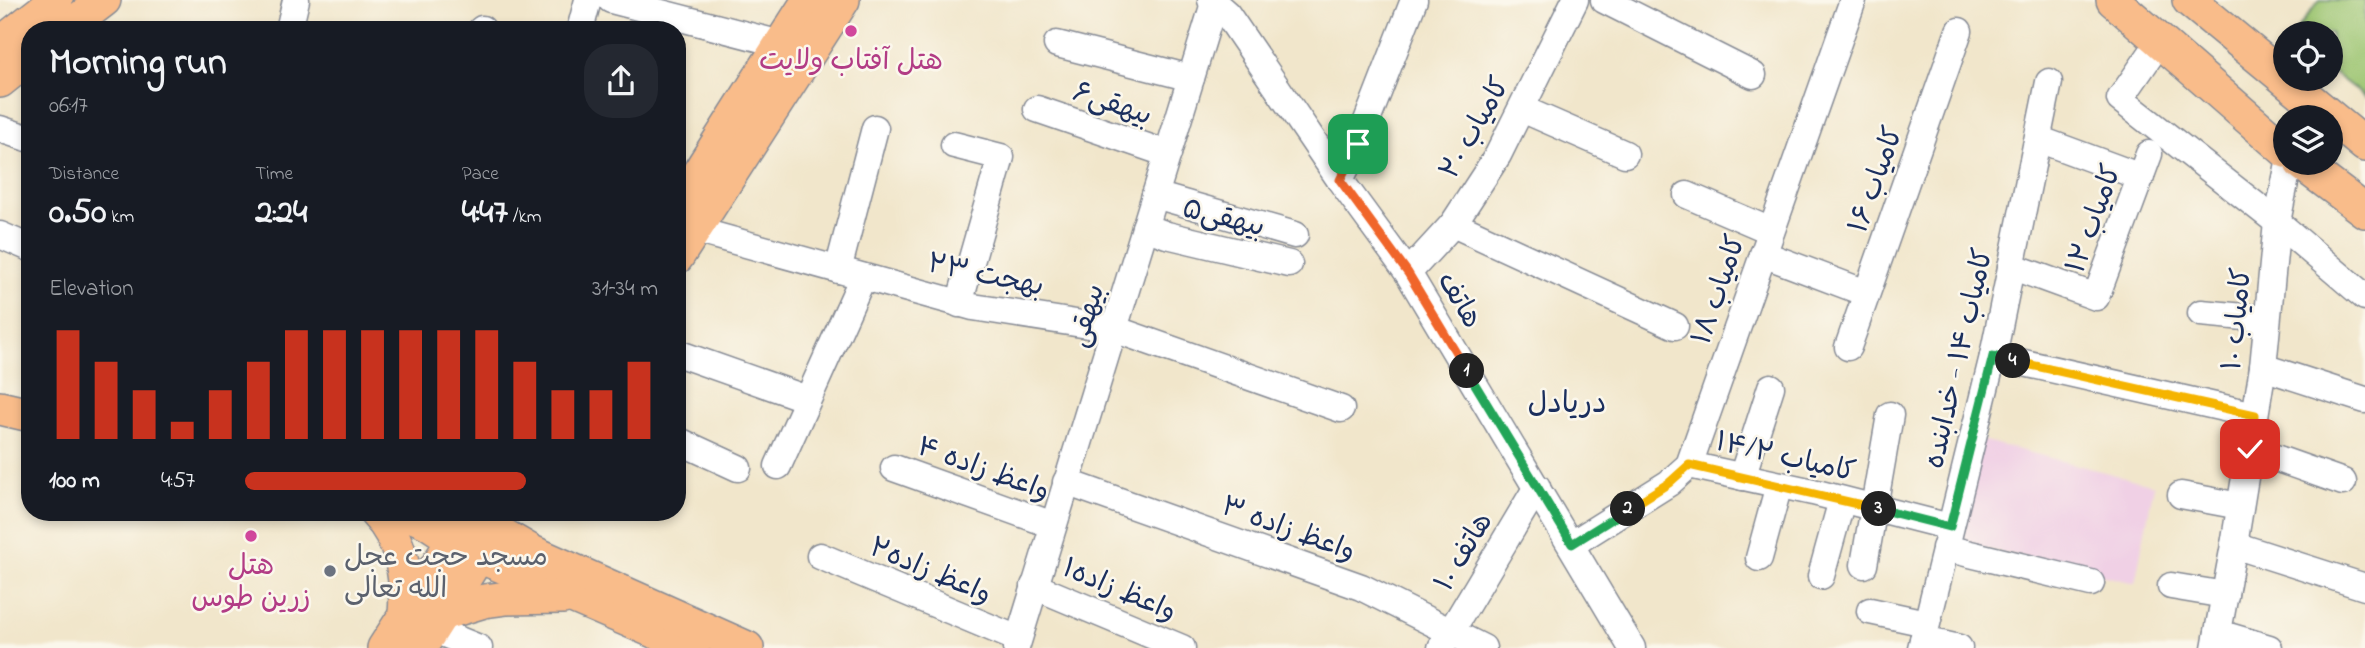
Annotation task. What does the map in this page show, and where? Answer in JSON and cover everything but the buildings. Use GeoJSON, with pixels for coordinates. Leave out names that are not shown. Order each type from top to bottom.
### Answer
{"type":"FeatureCollection","features":[{"type":"Feature","properties":{"kind":"main road"},"geometry":{"type":"LineString","coordinates":[[32,21],[56,0]]}},
{"type":"Feature","properties":{"kind":"main road"},"geometry":{"type":"LineString","coordinates":[[77,21],[104,0]]}},
{"type":"Feature","properties":{"kind":"main road"},"geometry":{"type":"LineString","coordinates":[[686,227],[843,0]]}},
{"type":"Feature","properties":{"kind":"main road"},"geometry":{"type":"LineString","coordinates":[[2113,0],[2273,139]]}},
{"type":"Feature","properties":{"kind":"main road"},"geometry":{"type":"LineString","coordinates":[[2189,0],[2365,145]]}},
{"type":"Feature","properties":{"kind":"main road"},"geometry":{"type":"LineString","coordinates":[[686,225],[781,44],[799,2]]}},
{"type":"Feature","properties":{"kind":"main road"},"geometry":{"type":"LineString","coordinates":[[0,81],[11,40]]}},
{"type":"Feature","properties":{"kind":"main road"},"geometry":{"type":"LineString","coordinates":[[2317,175],[2365,211]]}},
{"type":"Feature","properties":{"kind":"main road"},"geometry":{"type":"LineString","coordinates":[[0,388],[21,393]]}},
{"type":"Feature","properties":{"kind":"main road"},"geometry":{"type":"LineString","coordinates":[[0,408],[21,413]]}},
{"type":"Feature","properties":{"kind":"main road"},"geometry":{"type":"LineString","coordinates":[[384,521],[402,558],[407,591],[424,626]]}},
{"type":"Feature","properties":{"kind":"main road"},"geometry":{"type":"LineString","coordinates":[[450,521],[477,526],[747,648]]}},
{"type":"Feature","properties":{"kind":"main road"},"geometry":{"type":"LineString","coordinates":[[424,626],[477,526]]}},
{"type":"Feature","properties":{"kind":"main road"},"geometry":{"type":"LineString","coordinates":[[477,526],[573,597],[693,648]]}},
{"type":"Feature","properties":{"kind":"main road"},"geometry":{"type":"LineString","coordinates":[[384,648],[424,626],[484,601],[573,597]]}},
{"type":"Feature","properties":{"kind":"street"},"geometry":{"type":"LineString","coordinates":[[291,21],[296,0]]}},
{"type":"Feature","properties":{"kind":"street"},"geometry":{"type":"LineString","coordinates":[[582,21],[588,0]]}},
{"type":"Feature","properties":{"kind":"street"},"geometry":{"type":"LineString","coordinates":[[611,0],[781,44]]}},
{"type":"Feature","properties":{"kind":"street"},"geometry":{"type":"LineString","coordinates":[[1340,180],[1358,144],[1414,0]]}},
{"type":"Feature","properties":{"kind":"street","name":"کامیاب ۲۰"},"geometry":{"type":"LineString","coordinates":[[1408,273],[1452,224],[1497,155],[1575,0]]}},
{"type":"Feature","properties":{"kind":"street"},"geometry":{"type":"LineString","coordinates":[[1604,0],[1753,75]]}},
{"type":"Feature","properties":{"kind":"street","name":"کامیاب ۱۸"},"geometry":{"type":"LineString","coordinates":[[1689,465],[1853,0]]}},
{"type":"Feature","properties":{"kind":"street","name":"هاتف"},"geometry":{"type":"LineString","coordinates":[[1213,1],[1227,14],[1340,180],[1408,273],[1632,648]]}},
{"type":"Feature","properties":{"kind":"street","name":"بیهقی"},"geometry":{"type":"LineString","coordinates":[[1017,644],[1213,1]]}},
{"type":"Feature","properties":{"kind":"street","name":"کامیاب ۱۶"},"geometry":{"type":"LineString","coordinates":[[1848,347],[1959,31]]}},
{"type":"Feature","properties":{"kind":"street"},"geometry":{"type":"LineString","coordinates":[[2160,41],[2120,99],[2277,222],[2365,297]]}},
{"type":"Feature","properties":{"kind":"street"},"geometry":{"type":"LineString","coordinates":[[1056,44],[1191,78]]}},
{"type":"Feature","properties":{"kind":"street","name":"کامیاب ۱۴ - خدابنده"},"geometry":{"type":"LineString","coordinates":[[1923,637],[1993,356],[2049,82]]}},
{"type":"Feature","properties":{"kind":"street","name":"بیهقی۶"},"geometry":{"type":"LineString","coordinates":[[1037,109],[1168,154]]}},
{"type":"Feature","properties":{"kind":"street"},"geometry":{"type":"LineString","coordinates":[[1522,109],[1625,153]]}},
{"type":"Feature","properties":{"kind":"street"},"geometry":{"type":"LineString","coordinates":[[778,466],[807,399],[851,273],[875,128]]}},
{"type":"Feature","properties":{"kind":"street"},"geometry":{"type":"LineString","coordinates":[[0,129],[21,136]]}},
{"type":"Feature","properties":{"kind":"street","name":"کامیاب ۱۲"},"geometry":{"type":"LineString","coordinates":[[2011,267],[2096,298],[2145,165],[2038,139]]}},
{"type":"Feature","properties":{"kind":"street"},"geometry":{"type":"LineString","coordinates":[[954,145],[1001,157],[959,303]]}},
{"type":"Feature","properties":{"kind":"street","name":"کامیاب ۱۰"},"geometry":{"type":"LineString","coordinates":[[2216,641],[2263,367],[2277,222],[2286,175]]}},
{"type":"Feature","properties":{"kind":"street"},"geometry":{"type":"LineString","coordinates":[[1155,195],[1295,235]]}},
{"type":"Feature","properties":{"kind":"street"},"geometry":{"type":"LineString","coordinates":[[1687,195],[1767,242],[1866,293]]}},
{"type":"Feature","properties":{"kind":"street"},"geometry":{"type":"LineString","coordinates":[[1452,224],[1675,326]]}},
{"type":"Feature","properties":{"kind":"street","name":"بیهقی۵"},"geometry":{"type":"LineString","coordinates":[[1145,227],[1167,235],[1289,264]]}},
{"type":"Feature","properties":{"kind":"street","name":"بهجت ۲۳"},"geometry":{"type":"LineString","coordinates":[[686,232],[959,303],[1114,328],[1341,409]]}},
{"type":"Feature","properties":{"kind":"street"},"geometry":{"type":"LineString","coordinates":[[0,235],[21,244]]}},
{"type":"Feature","properties":{"kind":"street"},"geometry":{"type":"LineString","coordinates":[[2201,313],[2266,319]]}},
{"type":"Feature","properties":{"kind":"street"},"geometry":{"type":"LineString","coordinates":[[686,356],[807,399]]}},
{"type":"Feature","properties":{"kind":"street"},"geometry":{"type":"LineString","coordinates":[[1993,356],[2255,415]]}},
{"type":"Feature","properties":{"kind":"street"},"geometry":{"type":"LineString","coordinates":[[2263,367],[2365,400]]}},
{"type":"Feature","properties":{"kind":"street"},"geometry":{"type":"LineString","coordinates":[[1742,477],[1771,387]]}},
{"type":"Feature","properties":{"kind":"street"},"geometry":{"type":"LineString","coordinates":[[1864,565],[1890,415]]}},
{"type":"Feature","properties":{"kind":"street"},"geometry":{"type":"LineString","coordinates":[[686,444],[738,468]]}},
{"type":"Feature","properties":{"kind":"street"},"geometry":{"type":"LineString","coordinates":[[2250,449],[2343,482]]}},
{"type":"Feature","properties":{"kind":"street"},"geometry":{"type":"LineString","coordinates":[[1572,544],[1669,483],[1689,465]]}},
{"type":"Feature","properties":{"kind":"street","name":"کامیاب ۱۴/۲"},"geometry":{"type":"LineString","coordinates":[[1689,465],[1875,508],[1947,537],[2091,583]]}},
{"type":"Feature","properties":{"kind":"street","name":"واعظ زاده ۴"},"geometry":{"type":"LineString","coordinates":[[894,468],[1053,525]]}},
{"type":"Feature","properties":{"kind":"street","name":"واعظ زاده ۳"},"geometry":{"type":"LineString","coordinates":[[1066,482],[1362,587],[1445,639],[1482,648]]}},
{"type":"Feature","properties":{"kind":"street"},"geometry":{"type":"LineString","coordinates":[[1759,558],[1779,485]]}},
{"type":"Feature","properties":{"kind":"street","name":"هاتف ۱۰"},"geometry":{"type":"LineString","coordinates":[[1445,639],[1537,487]]}},
{"type":"Feature","properties":{"kind":"street"},"geometry":{"type":"LineString","coordinates":[[2181,495],[2240,506]]}},
{"type":"Feature","properties":{"kind":"street"},"geometry":{"type":"LineString","coordinates":[[1821,576],[1842,500]]}},
{"type":"Feature","properties":{"kind":"street"},"geometry":{"type":"LineString","coordinates":[[2234,545],[2365,587]]}},
{"type":"Feature","properties":{"kind":"street","name":"واعظ زاده۲"},"geometry":{"type":"LineString","coordinates":[[820,556],[1017,644]]}},
{"type":"Feature","properties":{"kind":"street","name":"واعظ زاده۱"},"geometry":{"type":"LineString","coordinates":[[1034,586],[1182,648]]}},
{"type":"Feature","properties":{"kind":"street"},"geometry":{"type":"LineString","coordinates":[[2171,586],[2225,595]]}},
{"type":"Feature","properties":{"kind":"street"},"geometry":{"type":"LineString","coordinates":[[1870,611],[1923,637],[1959,648]]}},
{"type":"Feature","properties":{"kind":"street"},"geometry":{"type":"LineString","coordinates":[[424,626],[479,648]]}},
{"type":"Feature","properties":{"kind":"street"},"geometry":{"type":"LineString","coordinates":[[2216,641],[2269,648]]}},
{"type":"Feature","properties":{"kind":"shaded area"},"geometry":{"type":"Polygon","coordinates":[[[1977,439],[2154,485],[2135,583],[1953,541],[1977,439]]]}},
{"type":"Feature","properties":{"kind":"green space"},"geometry":{"type":"Polygon","coordinates":[[[2320,0],[2365,0],[2365,97],[2343,80],[2343,21],[2303,21],[2320,0]]]}},
{"type":"Feature","properties":{"kind":"place","name":"هتل آفتاب ولایت"},"geometry":{"type":"Point","coordinates":[851,31]}},
{"type":"Feature","properties":{"kind":"place","name":"هتل زرین طوس"},"geometry":{"type":"Point","coordinates":[251,536]}},
{"type":"Feature","properties":{"kind":"place","name":"مسجد حجت عجل الله تعالی"},"geometry":{"type":"Point","coordinates":[330,571]}},
{"type":"Feature","properties":{"kind":"district","name":"دریادل"},"geometry":{"type":"Point","coordinates":[1567,402]}},
{"type":"Feature","properties":{"kind":"route"},"geometry":{"type":"LineString","coordinates":[[1358,144],[1340,180],[1408,273],[1572,544],[1669,483],[1689,465],[1813,492],[1950,527],[1993,356],[2255,415],[2250,449]]}}]}
